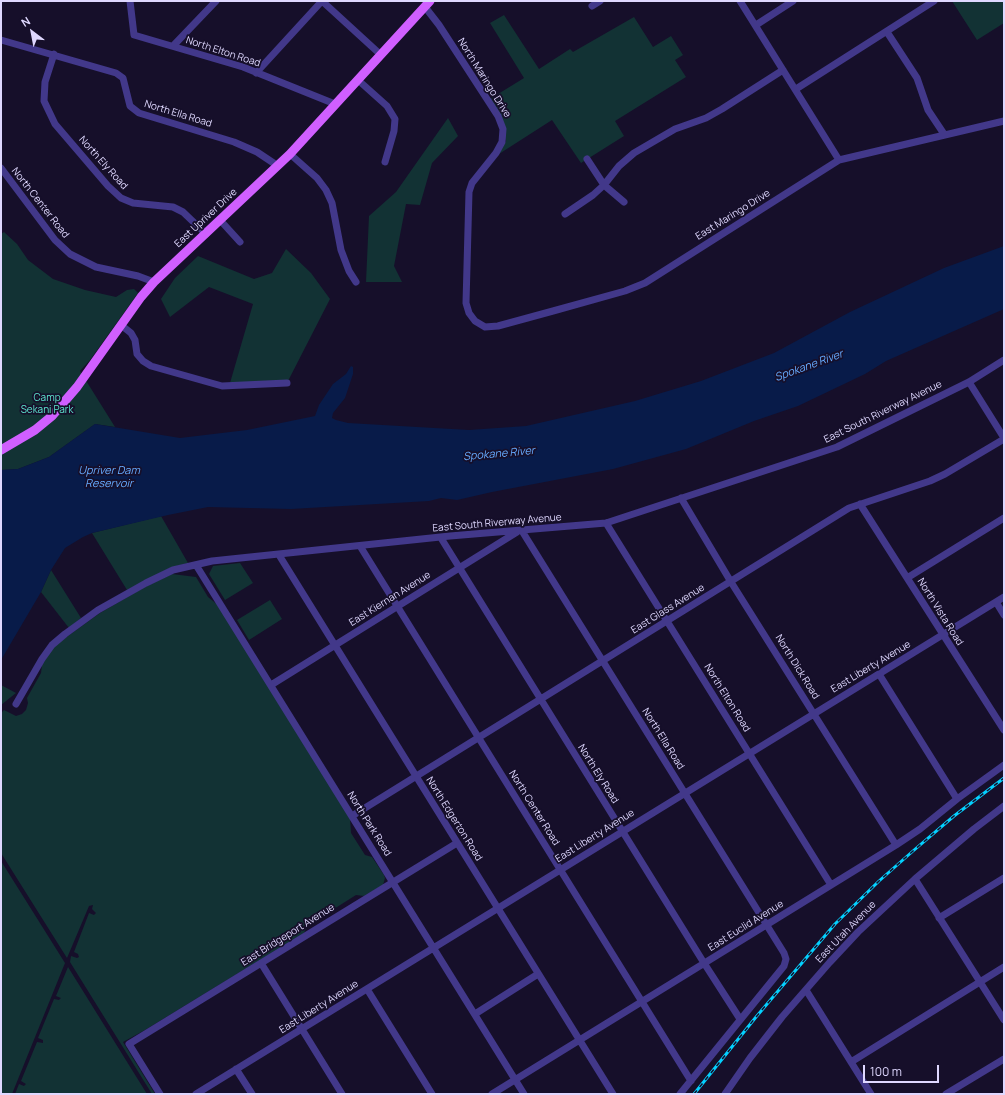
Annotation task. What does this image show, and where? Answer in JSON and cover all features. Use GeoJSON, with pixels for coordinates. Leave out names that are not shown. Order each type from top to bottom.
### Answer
{"type":"FeatureCollection","features":[{"type":"Feature","properties":{"kind":"main road","name":"East Upriver Drive"},"geometry":{"type":"LineString","coordinates":[[1,450],[35,430],[52,416],[72,392],[154,282],[290,154],[428,4]]}},
{"type":"Feature","properties":{"kind":"street","name":"North Elton Road"},"geometry":{"type":"LineString","coordinates":[[130,1],[134,35],[226,62],[335,104]]}},
{"type":"Feature","properties":{"kind":"street"},"geometry":{"type":"LineString","coordinates":[[173,46],[216,1]]}},
{"type":"Feature","properties":{"kind":"street"},"geometry":{"type":"LineString","coordinates":[[256,73],[322,1],[381,54]]}},
{"type":"Feature","properties":{"kind":"street"},"geometry":{"type":"LineString","coordinates":[[592,6],[600,1]]}},
{"type":"Feature","properties":{"kind":"street"},"geometry":{"type":"LineString","coordinates":[[740,1],[839,160]]}},
{"type":"Feature","properties":{"kind":"street"},"geometry":{"type":"LineString","coordinates":[[756,25],[793,1]]}},
{"type":"Feature","properties":{"kind":"street"},"geometry":{"type":"LineString","coordinates":[[796,89],[934,1]]}},
{"type":"Feature","properties":{"kind":"street","name":"North Maringo Drive"},"geometry":{"type":"LineString","coordinates":[[428,4],[439,25],[498,116],[503,129],[502,142],[499,148],[472,183],[469,192],[466,303],[469,313],[476,321]]}},
{"type":"Feature","properties":{"kind":"street"},"geometry":{"type":"LineString","coordinates":[[886,32],[916,78],[928,110],[944,134]]}},
{"type":"Feature","properties":{"kind":"street","name":"North Ella Road"},"geometry":{"type":"LineString","coordinates":[[1,40],[116,73],[123,78],[130,106],[139,113],[234,142],[256,152],[278,166]]}},
{"type":"Feature","properties":{"kind":"street","name":"North Ely Road"},"geometry":{"type":"LineString","coordinates":[[54,54],[45,82],[44,100],[55,124],[108,186],[121,198],[133,203],[173,207],[183,212],[206,234]]}},
{"type":"Feature","properties":{"kind":"street"},"geometry":{"type":"LineString","coordinates":[[565,214],[593,195],[604,185],[619,166],[634,153],[675,129],[706,118],[722,110],[783,70]]}},
{"type":"Feature","properties":{"kind":"street"},"geometry":{"type":"LineString","coordinates":[[358,80],[387,106],[395,119],[394,131],[385,162]]}},
{"type":"Feature","properties":{"kind":"street","name":"East Maringo Drive"},"geometry":{"type":"LineString","coordinates":[[476,321],[485,327],[498,326],[625,291],[645,283],[839,160],[1004,121]]}},
{"type":"Feature","properties":{"kind":"street"},"geometry":{"type":"LineString","coordinates":[[290,154],[317,178],[326,190],[332,202],[341,250],[348,271],[356,282]]}},
{"type":"Feature","properties":{"kind":"street"},"geometry":{"type":"LineString","coordinates":[[587,159],[604,185],[624,202]]}},
{"type":"Feature","properties":{"kind":"street","name":"North Center Road"},"geometry":{"type":"LineString","coordinates":[[1,168],[55,240],[70,254],[96,267],[138,276],[154,282]]}},
{"type":"Feature","properties":{"kind":"street"},"geometry":{"type":"LineString","coordinates":[[220,220],[240,242]]}},
{"type":"Feature","properties":{"kind":"street"},"geometry":{"type":"LineString","coordinates":[[121,325],[131,332],[135,340],[137,354],[143,361],[151,366],[222,386],[286,383]]}},
{"type":"Feature","properties":{"kind":"street","name":"East South Riverway Avenue"},"geometry":{"type":"LineString","coordinates":[[16,704],[42,659],[52,645],[98,610],[146,583],[173,570],[212,562],[360,546],[606,523],[837,447],[969,382],[1004,360]]}},
{"type":"Feature","properties":{"kind":"street"},"geometry":{"type":"LineString","coordinates":[[969,382],[1004,438]]}},
{"type":"Feature","properties":{"kind":"street","name":"East Glass Avenue"},"geometry":{"type":"LineString","coordinates":[[352,816],[850,508],[930,481],[945,474],[1004,438]]}},
{"type":"Feature","properties":{"kind":"street","name":"North Dick Road"},"geometry":{"type":"LineString","coordinates":[[681,498],[731,582],[896,845]]}},
{"type":"Feature","properties":{"kind":"street","name":"North Vista Road"},"geometry":{"type":"LineString","coordinates":[[860,504],[942,635],[1004,730]]}},
{"type":"Feature","properties":{"kind":"street"},"geometry":{"type":"LineString","coordinates":[[907,578],[1004,518]]}},
{"type":"Feature","properties":{"kind":"street","name":"North Elton Road"},"geometry":{"type":"LineString","coordinates":[[606,523],[831,885]]}},
{"type":"Feature","properties":{"kind":"street","name":"North Ella Road"},"geometry":{"type":"LineString","coordinates":[[521,531],[784,953],[786,959],[784,966],[740,1019]]}},
{"type":"Feature","properties":{"kind":"street","name":"East Kiernan Avenue"},"geometry":{"type":"LineString","coordinates":[[271,684],[521,531]]}},
{"type":"Feature","properties":{"kind":"street","name":"North Ely Road"},"geometry":{"type":"LineString","coordinates":[[441,538],[740,1019]]}},
{"type":"Feature","properties":{"kind":"street","name":"North Center Road"},"geometry":{"type":"LineString","coordinates":[[360,546],[641,1002],[691,1080]]}},
{"type":"Feature","properties":{"kind":"street","name":"North Edgerton Road"},"geometry":{"type":"LineString","coordinates":[[279,555],[613,1094]]}},
{"type":"Feature","properties":{"kind":"street","name":"North Park Road"},"geometry":{"type":"LineString","coordinates":[[196,565],[524,1094]]}},
{"type":"Feature","properties":{"kind":"street","name":"East Liberty Avenue"},"geometry":{"type":"LineString","coordinates":[[196,1094],[1004,597]]}},
{"type":"Feature","properties":{"kind":"street"},"geometry":{"type":"LineString","coordinates":[[996,602],[1004,614]]}},
{"type":"Feature","properties":{"kind":"street"},"geometry":{"type":"LineString","coordinates":[[879,674],[957,799]]}},
{"type":"Feature","properties":{"kind":"street","name":"East Euclid Avenue"},"geometry":{"type":"LineString","coordinates":[[492,1094],[896,845],[920,829],[957,799],[1004,765]]}},
{"type":"Feature","properties":{"kind":"street","name":"East Utah Avenue"},"geometry":{"type":"LineString","coordinates":[[725,1094],[750,1058],[782,1017],[858,932],[915,879],[974,829],[1004,806]]}},
{"type":"Feature","properties":{"kind":"street","name":"East Bridgeport Avenue"},"geometry":{"type":"LineString","coordinates":[[160,1094],[129,1044],[457,842]]}},
{"type":"Feature","properties":{"kind":"street"},"geometry":{"type":"LineString","coordinates":[[939,918],[1004,878]]}},
{"type":"Feature","properties":{"kind":"street"},"geometry":{"type":"LineString","coordinates":[[915,879],[979,983],[1004,1020]]}},
{"type":"Feature","properties":{"kind":"street"},"geometry":{"type":"LineString","coordinates":[[261,963],[342,1094]]}},
{"type":"Feature","properties":{"kind":"street"},"geometry":{"type":"LineString","coordinates":[[850,1062],[1004,967]]}},
{"type":"Feature","properties":{"kind":"street"},"geometry":{"type":"LineString","coordinates":[[475,1014],[538,974]]}},
{"type":"Feature","properties":{"kind":"street"},"geometry":{"type":"LineString","coordinates":[[367,989],[432,1094]]}},
{"type":"Feature","properties":{"kind":"street"},"geometry":{"type":"LineString","coordinates":[[806,990],[871,1094]]}},
{"type":"Feature","properties":{"kind":"street"},"geometry":{"type":"LineString","coordinates":[[680,1094],[740,1019]]}},
{"type":"Feature","properties":{"kind":"street"},"geometry":{"type":"LineString","coordinates":[[946,1094],[1004,1059]]}},
{"type":"Feature","properties":{"kind":"street"},"geometry":{"type":"LineString","coordinates":[[236,1069],[252,1094]]}},
{"type":"Feature","properties":{"kind":"green space"},"geometry":{"type":"Polygon","coordinates":[[[952,1],[1004,1],[1004,23],[977,40],[952,1]]]}},
{"type":"Feature","properties":{"kind":"green space"},"geometry":{"type":"Polygon","coordinates":[[[504,15],[539,69],[570,49],[573,52],[634,17],[653,47],[671,36],[683,55],[675,60],[686,77],[615,121],[624,136],[581,163],[552,120],[499,154],[506,141],[490,99],[524,78],[490,23],[504,15]]]}},
{"type":"Feature","properties":{"kind":"green space"},"geometry":{"type":"Polygon","coordinates":[[[448,118],[458,136],[432,163],[420,205],[406,204],[394,266],[402,282],[366,282],[369,216],[396,192],[448,118]]]}},
{"type":"Feature","properties":{"kind":"green space","name":"Camp Sekani Park"},"geometry":{"type":"Polygon","coordinates":[[[4,232],[17,244],[28,260],[53,279],[85,290],[116,297],[127,290],[134,289],[138,293],[90,360],[80,371],[115,427],[95,424],[49,457],[18,469],[1,470],[1,234],[4,232]]]}},
{"type":"Feature","properties":{"kind":"green space"},"geometry":{"type":"Polygon","coordinates":[[[286,249],[311,273],[330,299],[288,381],[230,383],[253,304],[209,287],[170,317],[161,299],[175,278],[198,256],[254,279],[272,273],[286,249]]]}},
{"type":"Feature","properties":{"kind":"green space"},"geometry":{"type":"Polygon","coordinates":[[[161,516],[188,563],[170,568],[127,590],[92,533],[161,516]]]}},
{"type":"Feature","properties":{"kind":"green space"},"geometry":{"type":"Polygon","coordinates":[[[240,563],[253,583],[225,600],[209,574],[213,566],[240,563]]]}},
{"type":"Feature","properties":{"kind":"green space"},"geometry":{"type":"Polygon","coordinates":[[[51,570],[81,618],[69,628],[41,592],[51,570]]]}},
{"type":"Feature","properties":{"kind":"green space"},"geometry":{"type":"Polygon","coordinates":[[[172,574],[196,577],[208,597],[219,606],[350,818],[351,833],[365,855],[372,857],[385,878],[383,885],[364,896],[356,895],[307,926],[304,933],[123,1042],[155,1094],[152,1094],[70,962],[71,956],[77,958],[79,957],[78,954],[74,952],[89,913],[94,915],[96,913],[92,909],[93,905],[89,906],[67,958],[1,853],[1,713],[4,710],[16,716],[22,714],[26,710],[28,703],[27,698],[41,673],[42,665],[54,646],[100,613],[145,587],[172,574]]]}},
{"type":"Feature","properties":{"kind":"green space"},"geometry":{"type":"Polygon","coordinates":[[[270,600],[282,619],[249,640],[237,620],[270,600]]]}},
{"type":"Feature","properties":{"kind":"green space"},"geometry":{"type":"Polygon","coordinates":[[[1,685],[16,693],[1,705],[1,685]]]}},
{"type":"Feature","properties":{"kind":"green space"},"geometry":{"type":"Polygon","coordinates":[[[1,861],[65,963],[12,1094],[1,1094],[1,861]]]}},
{"type":"Feature","properties":{"kind":"green space"},"geometry":{"type":"Polygon","coordinates":[[[68,967],[147,1094],[15,1094],[19,1084],[24,1086],[26,1084],[21,1081],[37,1042],[43,1043],[43,1040],[38,1038],[54,999],[59,1000],[61,998],[56,996],[68,967]]]}},
{"type":"Feature","properties":{"kind":"water","name":"Upriver Dam Reservoir"},"geometry":{"type":"Polygon","coordinates":[[[1004,246],[1004,309],[886,361],[865,374],[798,406],[754,421],[686,449],[613,469],[457,500],[441,498],[429,501],[291,509],[208,507],[92,533],[65,548],[51,570],[41,592],[1,660],[1,470],[18,469],[49,457],[95,424],[180,438],[247,430],[315,416],[319,405],[333,384],[346,374],[351,366],[353,367],[353,374],[345,398],[333,413],[332,418],[336,420],[348,423],[469,430],[526,426],[635,401],[701,381],[774,353],[850,312],[944,268],[1004,246]]]}},
{"type":"Feature","properties":{"kind":"railway"},"geometry":{"type":"LineString","coordinates":[[694,1094],[756,1017],[835,924],[879,881],[913,851],[954,816],[1004,778]]}},
{"type":"Feature","properties":{"kind":"water label","name":"Spokane River"},"geometry":{"type":"Point","coordinates":[809,366]}},
{"type":"Feature","properties":{"kind":"water label","name":"Spokane River"},"geometry":{"type":"Point","coordinates":[499,454]}}]}
